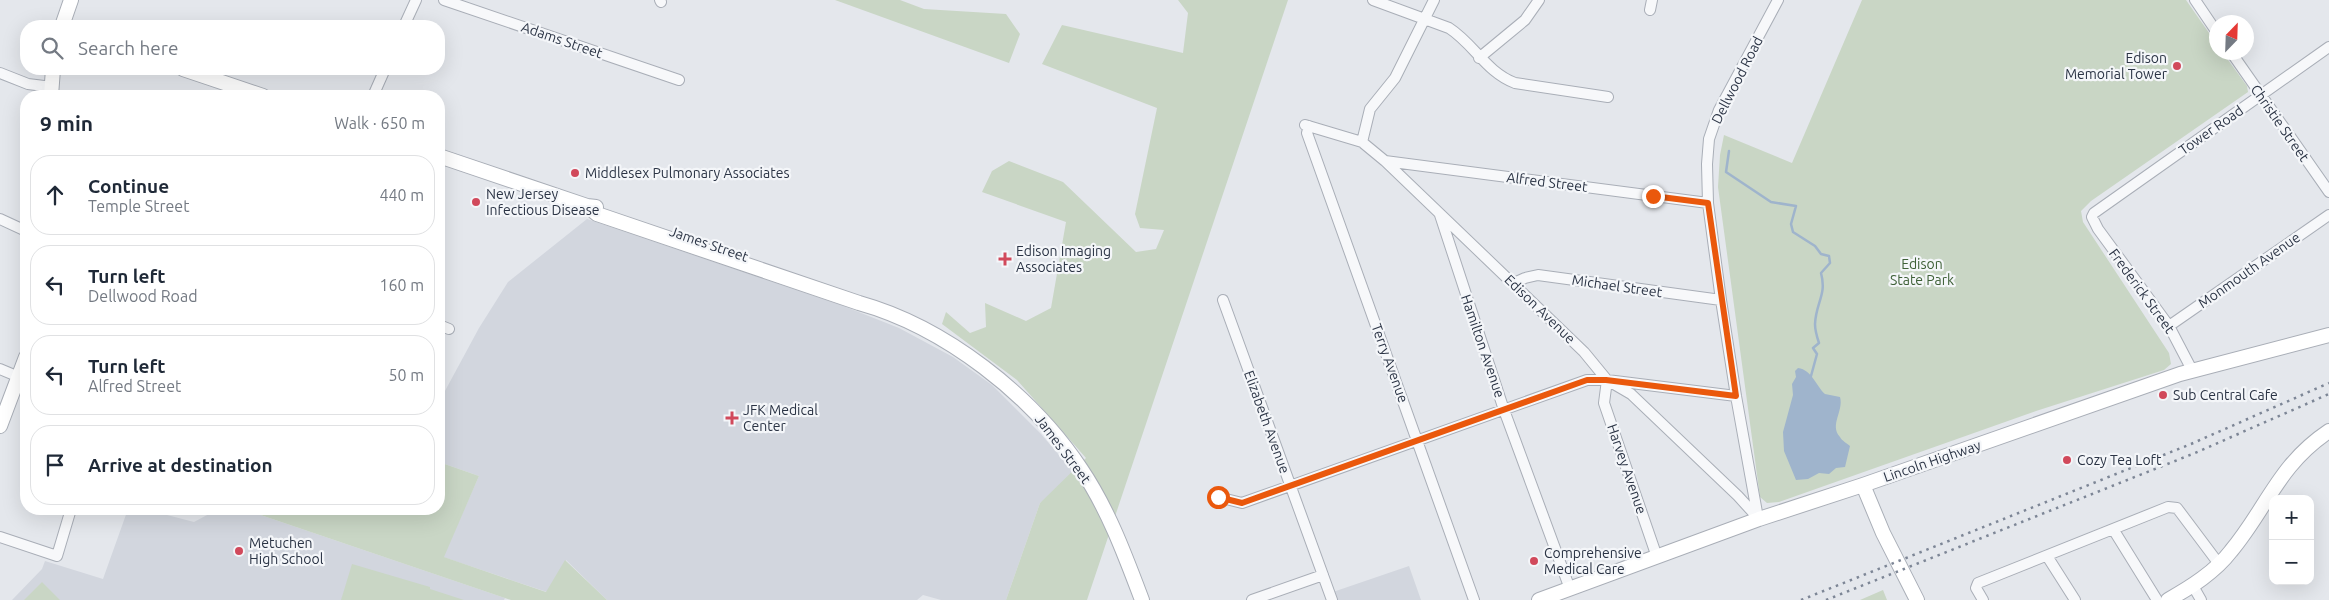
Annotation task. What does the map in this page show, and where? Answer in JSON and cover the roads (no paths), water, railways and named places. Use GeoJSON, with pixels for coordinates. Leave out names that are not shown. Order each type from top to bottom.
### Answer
{"type":"FeatureCollection","features":[{"type":"Feature","properties":{"kind":"street"},"geometry":{"type":"LineString","coordinates":[[64,20],[71,0]]}},
{"type":"Feature","properties":{"kind":"street"},"geometry":{"type":"LineString","coordinates":[[407,20],[416,0]]}},
{"type":"Feature","properties":{"kind":"street","name":"Adams Street"},"geometry":{"type":"LineString","coordinates":[[444,0],[679,80]]}},
{"type":"Feature","properties":{"kind":"street"},"geometry":{"type":"LineString","coordinates":[[1372,0],[1425,18],[1459,35],[1479,58],[1497,74],[1516,83],[1608,97]]}},
{"type":"Feature","properties":{"kind":"street"},"geometry":{"type":"LineString","coordinates":[[1362,142],[1370,109],[1395,78],[1434,0]]}},
{"type":"Feature","properties":{"kind":"street"},"geometry":{"type":"LineString","coordinates":[[1479,58],[1515,29],[1535,8],[1539,0]]}},
{"type":"Feature","properties":{"kind":"street","name":"Dellwood Road"},"geometry":{"type":"LineString","coordinates":[[1759,519],[1736,396],[1721,300],[1708,203],[1707,151],[1713,125],[1778,0]]}},
{"type":"Feature","properties":{"kind":"street"},"geometry":{"type":"LineString","coordinates":[[2195,0],[2209,21]]}},
{"type":"Feature","properties":{"kind":"street","name":"Tower Road"},"geometry":{"type":"LineString","coordinates":[[2094,213],[2329,48]]}},
{"type":"Feature","properties":{"kind":"street","name":"Christie Street"},"geometry":{"type":"LineString","coordinates":[[2237,60],[2329,192]]}},
{"type":"Feature","properties":{"kind":"street"},"geometry":{"type":"LineString","coordinates":[[0,73],[45,90]]}},
{"type":"Feature","properties":{"kind":"street"},"geometry":{"type":"LineString","coordinates":[[53,75],[53,90]]}},
{"type":"Feature","properties":{"kind":"street"},"geometry":{"type":"LineString","coordinates":[[201,75],[245,90]]}},
{"type":"Feature","properties":{"kind":"street"},"geometry":{"type":"LineString","coordinates":[[376,90],[383,75]]}},
{"type":"Feature","properties":{"kind":"street","name":"Edison Avenue"},"geometry":{"type":"LineString","coordinates":[[1307,126],[1362,142],[1385,161],[1584,352],[1606,380],[1631,394],[1738,496],[1759,519]]}},
{"type":"Feature","properties":{"kind":"street","name":"Terry Avenue"},"geometry":{"type":"LineString","coordinates":[[1307,126],[1307,133],[1474,600]]}},
{"type":"Feature","properties":{"kind":"street","name":"James Street"},"geometry":{"type":"LineString","coordinates":[[445,158],[587,206],[600,207],[864,297],[924,330],[992,373],[1045,421],[1081,468],[1097,496],[1142,600]]}},
{"type":"Feature","properties":{"kind":"street","name":"Alfred Street"},"geometry":{"type":"LineString","coordinates":[[1385,161],[1708,203]]}},
{"type":"Feature","properties":{"kind":"street","name":"Frederick Street"},"geometry":{"type":"LineString","coordinates":[[2094,213],[2092,217],[2098,229],[2169,326],[2192,370]]}},
{"type":"Feature","properties":{"kind":"street","name":"Monmouth Avenue"},"geometry":{"type":"LineString","coordinates":[[2169,326],[2329,214]]}},
{"type":"Feature","properties":{"kind":"street","name":"Hamilton Avenue"},"geometry":{"type":"LineString","coordinates":[[1440,215],[1504,410],[1570,589]]}},
{"type":"Feature","properties":{"kind":"street"},"geometry":{"type":"LineString","coordinates":[[0,219],[20,228]]}},
{"type":"Feature","properties":{"kind":"street","name":"Michael Street"},"geometry":{"type":"LineString","coordinates":[[1514,283],[1525,278],[1538,276],[1721,300]]}},
{"type":"Feature","properties":{"kind":"street","name":"Elizabeth Avenue"},"geometry":{"type":"LineString","coordinates":[[1223,300],[1332,600]]}},
{"type":"Feature","properties":{"kind":"street"},"geometry":{"type":"LineString","coordinates":[[445,327],[449,329]]}},
{"type":"Feature","properties":{"kind":"street","name":"Lincoln Highway"},"geometry":{"type":"LineString","coordinates":[[1539,600],[1759,519],[2192,370],[2329,335]]}},
{"type":"Feature","properties":{"kind":"street"},"geometry":{"type":"LineString","coordinates":[[0,369],[19,377]]}},
{"type":"Feature","properties":{"kind":"street"},"geometry":{"type":"LineString","coordinates":[[0,426],[20,374]]}},
{"type":"Feature","properties":{"kind":"street"},"geometry":{"type":"LineString","coordinates":[[1218,497],[1242,503],[1587,380],[1606,380],[1736,396]]}},
{"type":"Feature","properties":{"kind":"street","name":"Harvey Avenue"},"geometry":{"type":"LineString","coordinates":[[1606,380],[1604,403],[1657,557]]}},
{"type":"Feature","properties":{"kind":"street"},"geometry":{"type":"LineString","coordinates":[[2168,600],[2193,586],[2219,564],[2236,546],[2267,496],[2290,465],[2309,446],[2329,431]]}},
{"type":"Feature","properties":{"kind":"street"},"geometry":{"type":"LineString","coordinates":[[1862,485],[1883,533],[1917,600]]}},
{"type":"Feature","properties":{"kind":"street"},"geometry":{"type":"LineString","coordinates":[[1983,600],[1976,588],[1978,583],[2168,507],[2177,508],[2219,564]]}},
{"type":"Feature","properties":{"kind":"street"},"geometry":{"type":"LineString","coordinates":[[0,537],[57,556],[69,515]]}},
{"type":"Feature","properties":{"kind":"street"},"geometry":{"type":"LineString","coordinates":[[2112,530],[2157,600]]}},
{"type":"Feature","properties":{"kind":"street"},"geometry":{"type":"LineString","coordinates":[[2048,556],[2075,600]]}},
{"type":"Feature","properties":{"kind":"street"},"geometry":{"type":"LineString","coordinates":[[1252,600],[1323,575]]}},
{"type":"Feature","properties":{"kind":"street"},"geometry":{"type":"LineString","coordinates":[[2193,586],[2201,600]]}},
{"type":"Feature","properties":{"kind":"water"},"geometry":{"type":"Polygon","coordinates":[[[1798,368],[1807,372],[1825,394],[1840,397],[1841,402],[1836,428],[1841,438],[1850,446],[1845,467],[1836,468],[1829,474],[1819,473],[1808,479],[1796,480],[1784,451],[1783,432],[1793,395],[1792,384],[1796,377],[1795,371],[1798,368]]]}},
{"type":"Feature","properties":{"kind":"waterway"},"geometry":{"type":"LineString","coordinates":[[1729,151],[1726,172],[1771,202],[1796,206],[1791,224],[1793,232],[1815,246],[1821,254],[1829,256],[1830,263],[1821,273],[1823,287],[1815,324],[1819,343],[1813,348],[1817,354],[1811,376]]}},
{"type":"Feature","properties":{"kind":"railway"},"geometry":{"type":"LineString","coordinates":[[1801,600],[2191,444],[2329,383]]}},
{"type":"Feature","properties":{"kind":"railway"},"geometry":{"type":"LineString","coordinates":[[1826,600],[2195,453],[2329,394]]}},
{"type":"Feature","properties":{"kind":"place","name":"Edison Memorial Tower"},"geometry":{"type":"Point","coordinates":[2177,66]}},
{"type":"Feature","properties":{"kind":"place","name":"Middlesex Pulmonary Associates"},"geometry":{"type":"Point","coordinates":[575,173]}},
{"type":"Feature","properties":{"kind":"place","name":"New Jersey Infectious Disease"},"geometry":{"type":"Point","coordinates":[476,202]}},
{"type":"Feature","properties":{"kind":"place","name":"Edison Imaging Associates"},"geometry":{"type":"Point","coordinates":[1005,259]}},
{"type":"Feature","properties":{"kind":"place","name":"Sub Central Cafe"},"geometry":{"type":"Point","coordinates":[2163,395]}},
{"type":"Feature","properties":{"kind":"place","name":"JFK Medical Center"},"geometry":{"type":"Point","coordinates":[732,418]}},
{"type":"Feature","properties":{"kind":"place","name":"Cozy Tea Loft"},"geometry":{"type":"Point","coordinates":[2067,460]}},
{"type":"Feature","properties":{"kind":"place","name":"Metuchen High School"},"geometry":{"type":"Point","coordinates":[239,551]}},
{"type":"Feature","properties":{"kind":"place","name":"Comprehensive Medical Care"},"geometry":{"type":"Point","coordinates":[1534,561]}},
{"type":"Feature","properties":{"kind":"park label","name":"Edison State Park"},"geometry":{"type":"Point","coordinates":[1922,272]}}]}
